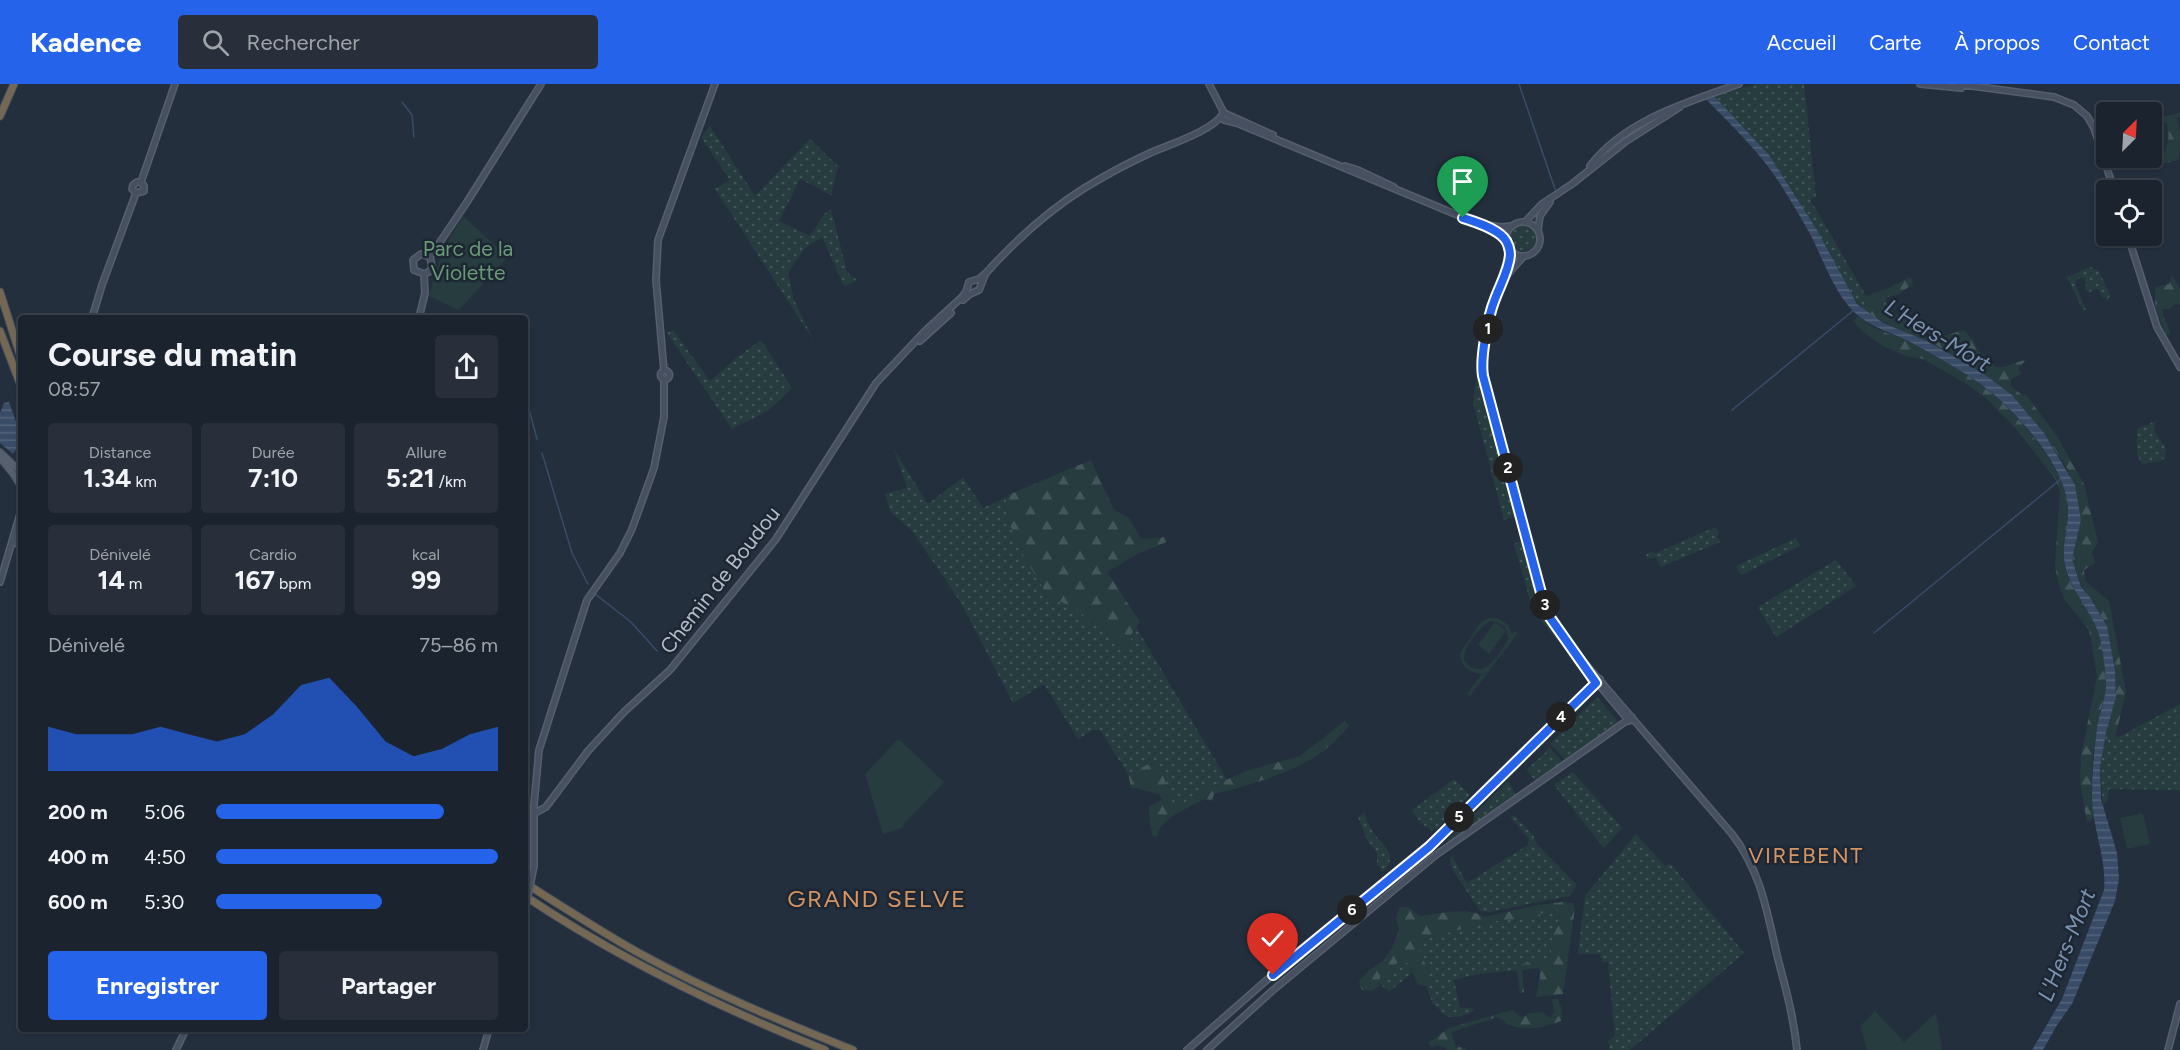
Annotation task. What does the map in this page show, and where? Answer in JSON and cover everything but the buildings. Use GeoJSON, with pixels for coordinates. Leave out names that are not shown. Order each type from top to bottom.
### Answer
{"type":"FeatureCollection","features":[{"type":"Feature","properties":{"kind":"highway"},"geometry":{"type":"LineString","coordinates":[[0,116],[14,84]]}},
{"type":"Feature","properties":{"kind":"highway"},"geometry":{"type":"LineString","coordinates":[[0,292],[18,349]]}},
{"type":"Feature","properties":{"kind":"highway"},"geometry":{"type":"LineString","coordinates":[[0,331],[18,378]]}},
{"type":"Feature","properties":{"kind":"highway"},"geometry":{"type":"LineString","coordinates":[[528,885],[602,932],[678,974],[787,1024],[853,1050]]}},
{"type":"Feature","properties":{"kind":"highway"},"geometry":{"type":"LineString","coordinates":[[528,898],[582,933],[657,974],[741,1015],[825,1050]]}},
{"type":"Feature","properties":{"kind":"main road"},"geometry":{"type":"LineString","coordinates":[[0,452],[17,466]]}},
{"type":"Feature","properties":{"kind":"main road"},"geometry":{"type":"LineString","coordinates":[[0,458],[18,482]]}},
{"type":"Feature","properties":{"kind":"street"},"geometry":{"type":"LineString","coordinates":[[93,315],[136,193],[132,189],[133,185],[135,182],[141,182],[175,84]]}},
{"type":"Feature","properties":{"kind":"street"},"geometry":{"type":"LineString","coordinates":[[430,257],[542,84]]}},
{"type":"Feature","properties":{"kind":"street"},"geometry":{"type":"LineString","coordinates":[[528,895],[534,866],[536,769],[539,750],[587,600],[620,553],[632,529],[654,468],[664,417],[664,380],[661,375],[664,371],[656,280],[658,240],[714,84]]}},
{"type":"Feature","properties":{"kind":"street"},"geometry":{"type":"LineString","coordinates":[[1209,84],[1225,116],[1479,224],[1506,240]]}},
{"type":"Feature","properties":{"kind":"street"},"geometry":{"type":"LineString","coordinates":[[1525,256],[1516,255],[1506,240],[1508,230],[1512,226],[1526,221],[1542,204],[1553,198],[1634,135],[1680,107],[1739,84]]}},
{"type":"Feature","properties":{"kind":"street"},"geometry":{"type":"LineString","coordinates":[[1920,84],[1992,89]]}},
{"type":"Feature","properties":{"kind":"street"},"geometry":{"type":"LineString","coordinates":[[1956,84],[2054,97],[2069,102],[2087,116],[2094,128],[2111,180]]}},
{"type":"Feature","properties":{"kind":"street"},"geometry":{"type":"LineString","coordinates":[[986,273],[978,292],[970,291],[969,282],[986,273],[1052,211],[1084,188],[1144,156],[1202,130],[1225,116]]}},
{"type":"Feature","properties":{"kind":"street"},"geometry":{"type":"LineString","coordinates":[[1538,230],[1540,216],[1553,198]]}},
{"type":"Feature","properties":{"kind":"street"},"geometry":{"type":"LineString","coordinates":[[1503,279],[1520,258],[1533,254],[1539,246],[1541,237],[1538,230],[1526,221]]}},
{"type":"Feature","properties":{"kind":"street"},"geometry":{"type":"LineString","coordinates":[[1479,224],[1512,226]]}},
{"type":"Feature","properties":{"kind":"street"},"geometry":{"type":"LineString","coordinates":[[2131,246],[2157,327],[2180,367]]}},
{"type":"Feature","properties":{"kind":"street"},"geometry":{"type":"LineString","coordinates":[[1510,249],[1510,257],[1493,304],[1483,352],[1482,371],[1544,604],[1551,619],[1598,681],[1732,834],[1750,859],[1767,909],[1792,1012],[1797,1050]]}},
{"type":"Feature","properties":{"kind":"street"},"geometry":{"type":"LineString","coordinates":[[424,274],[414,270],[413,260],[421,254],[430,257]]}},
{"type":"Feature","properties":{"kind":"street"},"geometry":{"type":"LineString","coordinates":[[424,274],[431,268],[430,257]]}},
{"type":"Feature","properties":{"kind":"street"},"geometry":{"type":"LineString","coordinates":[[419,315],[425,293],[424,274]]}},
{"type":"Feature","properties":{"kind":"street"},"geometry":{"type":"LineString","coordinates":[[975,280],[981,286]]}},
{"type":"Feature","properties":{"kind":"street","name":"Chemin de Boudou"},"geometry":{"type":"LineString","coordinates":[[536,813],[546,807],[588,751],[624,712],[666,674],[725,603],[789,521],[868,393],[909,350],[934,330],[970,291]]}},
{"type":"Feature","properties":{"kind":"street"},"geometry":{"type":"LineString","coordinates":[[0,582],[18,523]]}},
{"type":"Feature","properties":{"kind":"street"},"geometry":{"type":"LineString","coordinates":[[10,553],[18,535]]}},
{"type":"Feature","properties":{"kind":"street"},"geometry":{"type":"LineString","coordinates":[[1187,1050],[1269,978],[1429,847],[1598,681]]}},
{"type":"Feature","properties":{"kind":"street"},"geometry":{"type":"LineString","coordinates":[[1207,1050],[1270,992],[1436,855],[1632,720]]}},
{"type":"Feature","properties":{"kind":"street"},"geometry":{"type":"LineString","coordinates":[[2168,1050],[2180,1004]]}},
{"type":"Feature","properties":{"kind":"street"},"geometry":{"type":"LineString","coordinates":[[176,1050],[185,1032]]}},
{"type":"Feature","properties":{"kind":"street"},"geometry":{"type":"LineString","coordinates":[[483,1050],[488,1032]]}},
{"type":"Feature","properties":{"kind":"green space"},"geometry":{"type":"Polygon","coordinates":[[[1757,84],[1804,84],[1816,197],[1810,199],[1866,296],[1864,301],[1867,313],[1852,296],[1817,230],[1769,155],[1714,96],[1757,84]]]}},
{"type":"Feature","properties":{"kind":"green space"},"geometry":{"type":"Polygon","coordinates":[[[2180,113],[2180,117],[2177,117],[2180,133],[2179,160],[2162,164],[2168,139],[2168,128],[2167,123],[2162,122],[2162,117],[2180,113]]]}},
{"type":"Feature","properties":{"kind":"green space"},"geometry":{"type":"Polygon","coordinates":[[[710,126],[755,196],[810,139],[838,166],[831,195],[800,179],[779,221],[810,236],[825,213],[831,209],[847,272],[857,280],[844,286],[822,237],[804,249],[788,273],[794,300],[814,341],[715,189],[730,180],[701,137],[710,126]]]}},
{"type":"Feature","properties":{"kind":"green space","name":"Parc de la Violette"},"geometry":{"type":"Polygon","coordinates":[[[463,216],[508,257],[459,310],[429,296],[442,251],[463,216]]]}},
{"type":"Feature","properties":{"kind":"green space"},"geometry":{"type":"Polygon","coordinates":[[[1523,225],[1532,229],[1536,238],[1532,247],[1523,251],[1514,247],[1510,238],[1514,229],[1523,225]]]}},
{"type":"Feature","properties":{"kind":"green space"},"geometry":{"type":"Polygon","coordinates":[[[2091,267],[2099,271],[2110,295],[2108,300],[2102,297],[2098,289],[2090,293],[2085,290],[2084,277],[2077,279],[2075,284],[2086,310],[2083,310],[2067,277],[2091,267]]]}},
{"type":"Feature","properties":{"kind":"green space"},"geometry":{"type":"Polygon","coordinates":[[[2172,275],[2180,289],[2180,305],[2176,303],[2169,309],[2163,309],[2163,315],[2171,334],[2166,334],[2155,307],[2155,287],[2169,284],[2172,275]]]}},
{"type":"Feature","properties":{"kind":"green space"},"geometry":{"type":"Polygon","coordinates":[[[1911,277],[1913,284],[1897,295],[1887,297],[1885,302],[1892,311],[1907,321],[1916,317],[1944,336],[1964,330],[1978,350],[1996,367],[2004,367],[2027,359],[2018,368],[2021,374],[2011,379],[2011,386],[2023,396],[2026,395],[2057,436],[2084,484],[2098,542],[2092,552],[2095,563],[2084,570],[2085,581],[2109,601],[2126,692],[2115,738],[2105,739],[2116,692],[2115,670],[2107,626],[2082,587],[2072,559],[2081,520],[2068,470],[2044,433],[2012,395],[1984,374],[1933,343],[1883,323],[1867,313],[1864,301],[1866,296],[1911,277]]]}},
{"type":"Feature","properties":{"kind":"green space"},"geometry":{"type":"Polygon","coordinates":[[[1859,316],[1883,332],[1905,340],[1950,365],[1987,389],[2028,430],[2047,455],[2062,482],[2068,509],[2064,550],[2065,567],[2071,583],[2098,631],[2106,676],[2093,758],[2092,795],[2095,818],[2087,822],[2080,782],[2081,756],[2097,676],[2089,630],[2065,600],[2058,583],[2055,565],[2060,492],[2056,480],[2017,430],[1987,399],[1968,385],[1923,359],[1908,357],[1885,347],[1864,333],[1853,321],[1859,316]]]}},
{"type":"Feature","properties":{"kind":"green space"},"geometry":{"type":"Polygon","coordinates":[[[673,330],[710,381],[761,340],[792,388],[768,411],[732,429],[667,333],[673,330]]]}},
{"type":"Feature","properties":{"kind":"green space"},"geometry":{"type":"Polygon","coordinates":[[[1478,370],[1518,516],[1504,520],[1473,402],[1478,370]]]}},
{"type":"Feature","properties":{"kind":"green space"},"geometry":{"type":"Polygon","coordinates":[[[2156,421],[2154,430],[2166,449],[2165,458],[2158,462],[2142,464],[2137,455],[2137,429],[2156,421]]]}},
{"type":"Feature","properties":{"kind":"green space"},"geometry":{"type":"Polygon","coordinates":[[[894,450],[928,504],[963,477],[983,508],[1007,497],[1005,506],[1009,522],[1047,595],[1080,611],[1090,623],[1106,627],[1128,646],[1136,627],[1227,780],[1206,789],[1184,803],[1173,803],[1166,787],[1164,770],[1151,763],[1128,774],[1100,730],[1093,730],[1078,739],[1044,684],[1013,703],[961,603],[913,532],[891,512],[885,494],[907,488],[894,450]]]}},
{"type":"Feature","properties":{"kind":"green space"},"geometry":{"type":"Polygon","coordinates":[[[1091,460],[1114,510],[1129,518],[1141,539],[1165,537],[1166,542],[1136,555],[1107,572],[1140,622],[1133,631],[1128,646],[1120,649],[1106,627],[1090,623],[1080,611],[1047,595],[1022,553],[1009,522],[1005,505],[1008,495],[1091,460]]]}},
{"type":"Feature","properties":{"kind":"green space"},"geometry":{"type":"Polygon","coordinates":[[[1715,527],[1719,533],[1717,537],[1720,542],[1661,567],[1656,557],[1648,559],[1646,555],[1650,552],[1656,553],[1715,527]]]}},
{"type":"Feature","properties":{"kind":"green space"},"geometry":{"type":"Polygon","coordinates":[[[1796,538],[1800,546],[1741,575],[1736,566],[1796,538]]]}},
{"type":"Feature","properties":{"kind":"green space"},"geometry":{"type":"Polygon","coordinates":[[[1523,540],[1541,606],[1556,632],[1559,643],[1531,604],[1514,544],[1523,540]]]}},
{"type":"Feature","properties":{"kind":"green space"},"geometry":{"type":"Polygon","coordinates":[[[1836,560],[1856,586],[1776,637],[1758,607],[1836,560]]]}},
{"type":"Feature","properties":{"kind":"green space"},"geometry":{"type":"Polygon","coordinates":[[[1489,618],[1501,620],[1507,624],[1512,634],[1515,631],[1518,633],[1470,696],[1467,694],[1482,674],[1466,668],[1460,653],[1481,622],[1489,618]],[[1490,621],[1486,624],[1466,649],[1464,660],[1470,667],[1484,668],[1501,652],[1508,638],[1505,627],[1490,621]]]}},
{"type":"Feature","properties":{"kind":"green space"},"geometry":{"type":"Polygon","coordinates":[[[1495,622],[1506,631],[1489,654],[1478,645],[1495,622]]]}},
{"type":"Feature","properties":{"kind":"green space"},"geometry":{"type":"Polygon","coordinates":[[[1597,697],[1620,724],[1567,761],[1550,744],[1597,697]]]}},
{"type":"Feature","properties":{"kind":"green space"},"geometry":{"type":"Polygon","coordinates":[[[2180,704],[2180,790],[2109,789],[2108,800],[2103,805],[2100,767],[2105,739],[2121,736],[2180,704]]]}},
{"type":"Feature","properties":{"kind":"green space"},"geometry":{"type":"Polygon","coordinates":[[[1345,721],[1349,726],[1329,746],[1310,760],[1270,778],[1214,794],[1212,801],[1204,799],[1170,818],[1164,823],[1157,836],[1153,836],[1149,806],[1162,800],[1159,794],[1131,787],[1128,774],[1151,763],[1164,770],[1166,787],[1173,803],[1184,803],[1206,789],[1246,771],[1300,756],[1345,721]]]}},
{"type":"Feature","properties":{"kind":"green space"},"geometry":{"type":"Polygon","coordinates":[[[897,740],[901,741],[944,782],[903,825],[904,827],[883,834],[865,774],[897,740]]]}},
{"type":"Feature","properties":{"kind":"green space"},"geometry":{"type":"Polygon","coordinates":[[[1549,747],[1564,763],[1536,783],[1527,769],[1549,747]]]}},
{"type":"Feature","properties":{"kind":"green space"},"geometry":{"type":"Polygon","coordinates":[[[1573,772],[1622,828],[1604,848],[1554,785],[1573,772]]]}},
{"type":"Feature","properties":{"kind":"green space"},"geometry":{"type":"Polygon","coordinates":[[[1454,779],[1470,795],[1438,828],[1432,831],[1421,823],[1412,810],[1454,779]]]}},
{"type":"Feature","properties":{"kind":"green space"},"geometry":{"type":"Polygon","coordinates":[[[1508,781],[1517,796],[1449,844],[1447,841],[1508,781]]]}},
{"type":"Feature","properties":{"kind":"green space"},"geometry":{"type":"Polygon","coordinates":[[[1364,813],[1373,833],[1389,853],[1390,861],[1382,872],[1377,863],[1377,853],[1367,840],[1358,817],[1364,813]]]}},
{"type":"Feature","properties":{"kind":"green space"},"geometry":{"type":"Polygon","coordinates":[[[2143,813],[2150,844],[2127,849],[2120,818],[2143,813]]]}},
{"type":"Feature","properties":{"kind":"green space"},"geometry":{"type":"Polygon","coordinates":[[[1514,815],[1533,835],[1537,844],[1577,885],[1570,896],[1489,912],[1480,911],[1452,869],[1450,858],[1454,854],[1453,858],[1467,883],[1528,845],[1529,839],[1510,817],[1514,815]]]}},
{"type":"Feature","properties":{"kind":"green space"},"geometry":{"type":"Polygon","coordinates":[[[1636,834],[1665,866],[1670,863],[1744,953],[1630,1050],[1610,1050],[1608,1041],[1615,1036],[1608,962],[1603,962],[1600,954],[1578,954],[1585,896],[1636,834]]]}},
{"type":"Feature","properties":{"kind":"green space"},"geometry":{"type":"Polygon","coordinates":[[[1563,902],[1573,903],[1575,908],[1563,994],[1536,997],[1540,977],[1539,968],[1522,970],[1524,992],[1520,993],[1517,970],[1522,964],[1546,960],[1551,953],[1552,940],[1560,914],[1557,909],[1524,919],[1495,921],[1423,941],[1419,950],[1429,972],[1430,981],[1426,986],[1418,985],[1409,964],[1400,959],[1388,974],[1380,977],[1379,986],[1372,991],[1362,990],[1359,982],[1369,970],[1383,961],[1392,948],[1399,930],[1396,917],[1400,907],[1408,907],[1420,916],[1461,911],[1484,917],[1563,902]]]}},
{"type":"Feature","properties":{"kind":"green space"},"geometry":{"type":"Polygon","coordinates":[[[1557,909],[1560,914],[1552,940],[1551,953],[1546,961],[1522,964],[1517,970],[1478,974],[1454,980],[1460,1008],[1472,1008],[1474,1011],[1455,1017],[1447,1016],[1433,1004],[1426,986],[1430,981],[1429,972],[1419,950],[1423,941],[1495,921],[1524,919],[1557,909]]]}},
{"type":"Feature","properties":{"kind":"green space"},"geometry":{"type":"Polygon","coordinates":[[[1400,959],[1409,964],[1412,973],[1389,992],[1379,983],[1380,977],[1388,974],[1400,959]]]}},
{"type":"Feature","properties":{"kind":"green space"},"geometry":{"type":"Polygon","coordinates":[[[1552,999],[1558,999],[1562,1010],[1561,1021],[1533,1028],[1512,1026],[1497,1017],[1451,1032],[1456,1046],[1466,1050],[1447,1050],[1437,1045],[1432,1047],[1428,1043],[1449,1028],[1512,1010],[1522,1018],[1528,1014],[1542,1012],[1551,1018],[1554,1012],[1552,999]]]}},
{"type":"Feature","properties":{"kind":"green space"},"geometry":{"type":"Polygon","coordinates":[[[1875,1011],[1904,1042],[1936,1013],[1942,1050],[1867,1050],[1860,1026],[1875,1011]]]}},
{"type":"Feature","properties":{"kind":"water"},"geometry":{"type":"Polygon","coordinates":[[[1714,96],[1769,155],[1817,230],[1857,304],[1883,323],[1927,341],[1952,355],[1984,374],[2012,395],[2044,433],[2075,485],[2081,520],[2072,559],[2081,587],[2107,626],[2115,670],[2116,697],[2100,767],[2101,799],[2117,853],[2119,879],[2115,901],[2072,1004],[2043,1050],[2032,1050],[2062,999],[2104,890],[2103,866],[2092,796],[2095,745],[2106,686],[2105,674],[2097,628],[2072,584],[2065,565],[2064,550],[2068,515],[2066,493],[2053,464],[2033,435],[1990,391],[1946,362],[1874,326],[1853,311],[1834,283],[1809,232],[1776,178],[1748,143],[1706,99],[1714,96]]]}},
{"type":"Feature","properties":{"kind":"water"},"geometry":{"type":"Polygon","coordinates":[[[9,402],[18,428],[18,447],[13,454],[0,443],[0,413],[4,403],[9,402]]]}},
{"type":"Feature","properties":{"kind":"waterway"},"geometry":{"type":"LineString","coordinates":[[1519,84],[1555,189]]}},
{"type":"Feature","properties":{"kind":"waterway"},"geometry":{"type":"LineString","coordinates":[[402,102],[412,115],[414,137]]}},
{"type":"Feature","properties":{"kind":"waterway"},"geometry":{"type":"LineString","coordinates":[[1732,410],[1854,310]]}},
{"type":"Feature","properties":{"kind":"waterway"},"geometry":{"type":"LineString","coordinates":[[528,408],[537,439]]}},
{"type":"Feature","properties":{"kind":"waterway"},"geometry":{"type":"LineString","coordinates":[[542,453],[572,553],[588,584]]}},
{"type":"Feature","properties":{"kind":"waterway"},"geometry":{"type":"LineString","coordinates":[[1874,633],[2061,479]]}},
{"type":"Feature","properties":{"kind":"waterway"},"geometry":{"type":"LineString","coordinates":[[595,594],[631,622],[657,651]]}},
{"type":"Feature","properties":{"kind":"district","name":"VIREBENT"},"geometry":{"type":"Point","coordinates":[1806,855]}},
{"type":"Feature","properties":{"kind":"district","name":"GRAND SELVE"},"geometry":{"type":"Point","coordinates":[877,899]}},
{"type":"Feature","properties":{"kind":"route"},"geometry":{"type":"LineString","coordinates":[[1273,975],[1429,847],[1596,683],[1551,619],[1544,604],[1483,376],[1483,352],[1493,304],[1510,257],[1510,249],[1506,240],[1499,234],[1463,218]]}},
{"type":"Feature","properties":{"kind":"water label","name":"L'Hers-Mort"},"geometry":{"type":"Point","coordinates":[1938,335]}},
{"type":"Feature","properties":{"kind":"water label","name":"L'Hers-Mort"},"geometry":{"type":"Point","coordinates":[2066,945]}}]}
